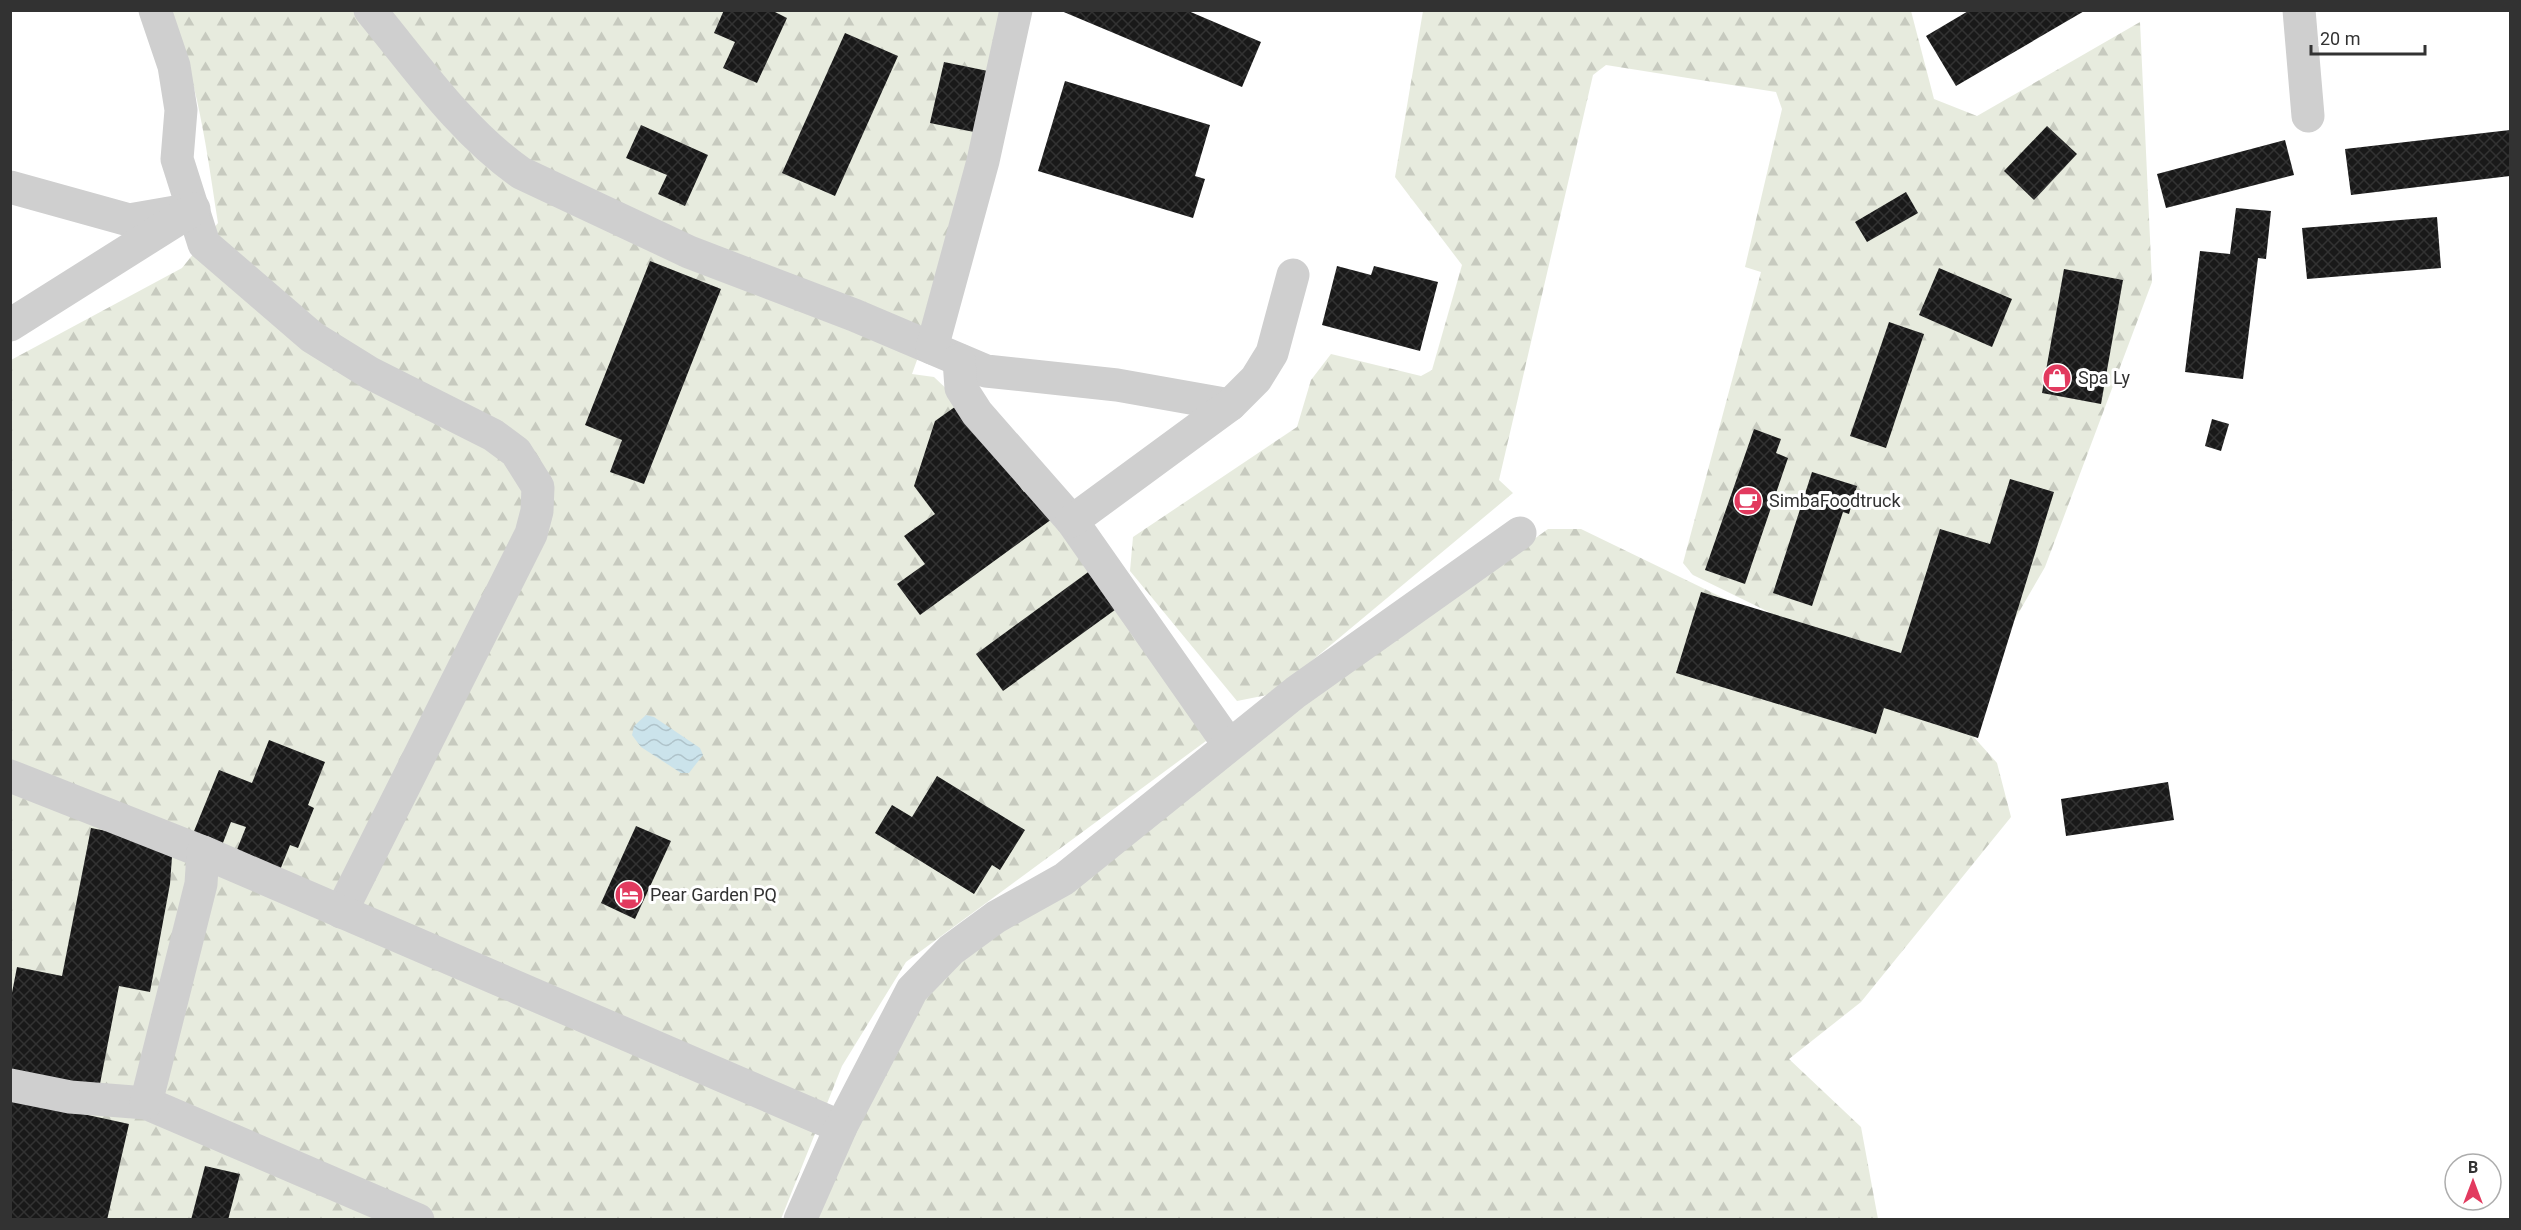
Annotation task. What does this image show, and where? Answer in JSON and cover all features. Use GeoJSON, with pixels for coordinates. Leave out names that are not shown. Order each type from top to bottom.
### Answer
{"type":"FeatureCollection","features":[{"type":"Feature","properties":{"kind":"street"},"geometry":{"type":"LineString","coordinates":[[154,10],[174,66],[181,110],[177,159],[204,244],[312,337],[370,374],[493,435],[516,452],[538,487],[537,512],[531,534],[341,912]]}},
{"type":"Feature","properties":{"kind":"street"},"geometry":{"type":"LineString","coordinates":[[370,10],[469,129],[496,156],[521,173],[689,252],[986,371],[1117,386],[1230,405]]}},
{"type":"Feature","properties":{"kind":"street"},"geometry":{"type":"LineString","coordinates":[[1016,10],[982,161],[945,354],[961,388],[977,413],[1072,521],[1229,745]]}},
{"type":"Feature","properties":{"kind":"street"},"geometry":{"type":"LineString","coordinates":[[2299,10],[2308,116]]}},
{"type":"Feature","properties":{"kind":"street"},"geometry":{"type":"LineString","coordinates":[[10,187],[129,220],[194,209]]}},
{"type":"Feature","properties":{"kind":"street"},"geometry":{"type":"LineString","coordinates":[[10,325],[194,209]]}},
{"type":"Feature","properties":{"kind":"street"},"geometry":{"type":"LineString","coordinates":[[1072,521],[1230,405],[1256,379],[1272,352],[1293,275]]}},
{"type":"Feature","properties":{"kind":"street"},"geometry":{"type":"LineString","coordinates":[[800,1220],[841,1127],[912,990],[951,950],[996,917],[1064,879],[1296,692],[1520,533]]}},
{"type":"Feature","properties":{"kind":"street"},"geometry":{"type":"LineString","coordinates":[[10,776],[203,852],[841,1127]]}},
{"type":"Feature","properties":{"kind":"street"},"geometry":{"type":"LineString","coordinates":[[146,1103],[201,884],[203,852]]}},
{"type":"Feature","properties":{"kind":"street"},"geometry":{"type":"LineString","coordinates":[[10,1085],[70,1096],[146,1103],[418,1220]]}},
{"type":"Feature","properties":{"kind":"green space"},"geometry":{"type":"Polygon","coordinates":[[[168,11],[1007,11],[927,332],[912,374],[934,377],[974,415],[1206,719],[1206,741],[906,962],[842,1066],[781,1219],[11,1220],[11,360],[182,268],[218,223],[194,88],[168,11]]]}},
{"type":"Feature","properties":{"kind":"green space"},"geometry":{"type":"Polygon","coordinates":[[[1423,11],[1911,11],[1934,99],[1977,116],[2140,22],[2152,282],[2045,567],[1970,697],[1947,699],[1693,575],[1683,563],[1761,272],[1745,267],[1782,109],[1776,92],[1606,65],[1593,75],[1499,480],[1513,493],[1272,694],[1237,701],[1130,571],[1133,537],[1297,427],[1311,380],[1331,354],[1421,376],[1432,370],[1462,265],[1395,177],[1423,11]]]}},
{"type":"Feature","properties":{"kind":"green space"},"geometry":{"type":"Polygon","coordinates":[[[1548,529],[1581,529],[1946,706],[1997,763],[2011,817],[1861,1002],[1789,1059],[1861,1127],[1878,1219],[813,1220],[923,995],[1004,926],[1242,749],[1548,529]]]}},
{"type":"Feature","properties":{"kind":"water"},"geometry":{"type":"Polygon","coordinates":[[[646,715],[654,717],[700,748],[703,755],[689,773],[681,773],[641,747],[632,735],[634,726],[646,715]]]}},
{"type":"Feature","properties":{"kind":"building"},"geometry":{"type":"Polygon","coordinates":[[[724,10],[771,10],[787,18],[757,83],[723,68],[735,42],[714,33],[724,10]]]}},
{"type":"Feature","properties":{"kind":"building"},"geometry":{"type":"Polygon","coordinates":[[[1059,10],[1186,10],[1261,42],[1242,87],[1059,10]]]}},
{"type":"Feature","properties":{"kind":"building"},"geometry":{"type":"Polygon","coordinates":[[[1970,10],[2086,10],[1956,86],[1926,36],[1970,10]]]}},
{"type":"Feature","properties":{"kind":"building"},"geometry":{"type":"Polygon","coordinates":[[[845,33],[898,56],[835,196],[782,173],[845,33]]]}},
{"type":"Feature","properties":{"kind":"building"},"geometry":{"type":"Polygon","coordinates":[[[944,62],[988,71],[974,132],[930,123],[944,62]]]}},
{"type":"Feature","properties":{"kind":"building"},"geometry":{"type":"Polygon","coordinates":[[[1065,81],[1210,125],[1195,176],[1205,179],[1193,218],[1038,171],[1065,81]]]}},
{"type":"Feature","properties":{"kind":"building"},"geometry":{"type":"Polygon","coordinates":[[[641,125],[708,155],[685,206],[658,194],[667,175],[626,158],[641,125]]]}},
{"type":"Feature","properties":{"kind":"building"},"geometry":{"type":"Polygon","coordinates":[[[2047,126],[2077,154],[2034,200],[2004,171],[2047,126]]]}},
{"type":"Feature","properties":{"kind":"building"},"geometry":{"type":"Polygon","coordinates":[[[2510,130],[2510,176],[2351,195],[2345,149],[2510,130]]]}},
{"type":"Feature","properties":{"kind":"building"},"geometry":{"type":"Polygon","coordinates":[[[2285,140],[2294,175],[2166,208],[2157,174],[2285,140]]]}},
{"type":"Feature","properties":{"kind":"building"},"geometry":{"type":"Polygon","coordinates":[[[1906,192],[1918,213],[1867,242],[1855,222],[1906,192]]]}},
{"type":"Feature","properties":{"kind":"building"},"geometry":{"type":"Polygon","coordinates":[[[2236,208],[2271,211],[2266,259],[2258,258],[2243,379],[2185,372],[2200,251],[2230,254],[2236,208]]]}},
{"type":"Feature","properties":{"kind":"building"},"geometry":{"type":"Polygon","coordinates":[[[2437,217],[2441,268],[2307,279],[2302,228],[2437,217]]]}},
{"type":"Feature","properties":{"kind":"building"},"geometry":{"type":"Polygon","coordinates":[[[650,261],[721,289],[644,484],[610,472],[622,440],[585,425],[650,261]]]}},
{"type":"Feature","properties":{"kind":"building"},"geometry":{"type":"Polygon","coordinates":[[[1337,266],[1371,275],[1374,266],[1438,282],[1420,351],[1322,325],[1337,266]]]}},
{"type":"Feature","properties":{"kind":"building"},"geometry":{"type":"Polygon","coordinates":[[[1939,268],[2012,299],[1992,347],[1919,315],[1939,268]]]}},
{"type":"Feature","properties":{"kind":"building"},"geometry":{"type":"Polygon","coordinates":[[[2064,269],[2123,280],[2101,404],[2042,393],[2064,269]]]}},
{"type":"Feature","properties":{"kind":"building"},"geometry":{"type":"Polygon","coordinates":[[[1889,322],[1924,334],[1886,448],[1850,436],[1889,322]]]}},
{"type":"Feature","properties":{"kind":"building"},"geometry":{"type":"Polygon","coordinates":[[[959,404],[1024,492],[1030,488],[1052,519],[920,615],[897,584],[925,564],[904,536],[935,514],[914,486],[935,421],[959,404]]]}},
{"type":"Feature","properties":{"kind":"building"},"geometry":{"type":"Polygon","coordinates":[[[2212,419],[2229,424],[2221,451],[2205,446],[2212,419]]]}},
{"type":"Feature","properties":{"kind":"building"},"geometry":{"type":"Polygon","coordinates":[[[1754,429],[1781,439],[1776,453],[1788,458],[1745,584],[1705,570],[1754,429]]]}},
{"type":"Feature","properties":{"kind":"building"},"geometry":{"type":"Polygon","coordinates":[[[1812,472],[1857,486],[1849,514],[1843,512],[1812,606],[1773,593],[1812,472]]]}},
{"type":"Feature","properties":{"kind":"building"},"geometry":{"type":"Polygon","coordinates":[[[2010,479],[2054,492],[1978,738],[1884,708],[1876,734],[1676,673],[1701,592],[1901,653],[1940,529],[1990,544],[2010,479]]]}},
{"type":"Feature","properties":{"kind":"building"},"geometry":{"type":"Polygon","coordinates":[[[1091,570],[1119,607],[1003,691],[976,654],[1091,570]]]}},
{"type":"Feature","properties":{"kind":"building"},"geometry":{"type":"Polygon","coordinates":[[[269,740],[325,762],[308,805],[314,808],[298,848],[290,845],[280,870],[236,852],[246,827],[231,822],[221,848],[192,836],[219,770],[252,783],[269,740]]]}},
{"type":"Feature","properties":{"kind":"building"},"geometry":{"type":"Polygon","coordinates":[[[937,776],[1025,830],[1000,870],[992,865],[974,894],[875,833],[892,805],[912,817],[937,776]]]}},
{"type":"Feature","properties":{"kind":"building"},"geometry":{"type":"Polygon","coordinates":[[[2168,782],[2174,820],[2066,836],[2061,799],[2168,782]]]}},
{"type":"Feature","properties":{"kind":"building"},"geometry":{"type":"Polygon","coordinates":[[[636,826],[671,841],[635,919],[601,903],[636,826]]]}},
{"type":"Feature","properties":{"kind":"building"},"geometry":{"type":"Polygon","coordinates":[[[91,828],[133,836],[172,857],[170,884],[150,992],[119,986],[99,1089],[10,1072],[10,1003],[17,967],[62,976],[91,828]]]}},
{"type":"Feature","properties":{"kind":"building"},"geometry":{"type":"Polygon","coordinates":[[[10,1098],[129,1124],[107,1220],[10,1220],[10,1098]]]}},
{"type":"Feature","properties":{"kind":"building"},"geometry":{"type":"Polygon","coordinates":[[[205,1166],[240,1174],[228,1220],[191,1220],[205,1166]]]}},
{"type":"Feature","properties":{"kind":"place","name":"Spa Ly"},"geometry":{"type":"Point","coordinates":[2057,378]}},
{"type":"Feature","properties":{"kind":"place","name":"SimbaFoodtruck"},"geometry":{"type":"Point","coordinates":[1748,501]}},
{"type":"Feature","properties":{"kind":"place","name":"Pear Garden PQ"},"geometry":{"type":"Point","coordinates":[629,895]}}]}
